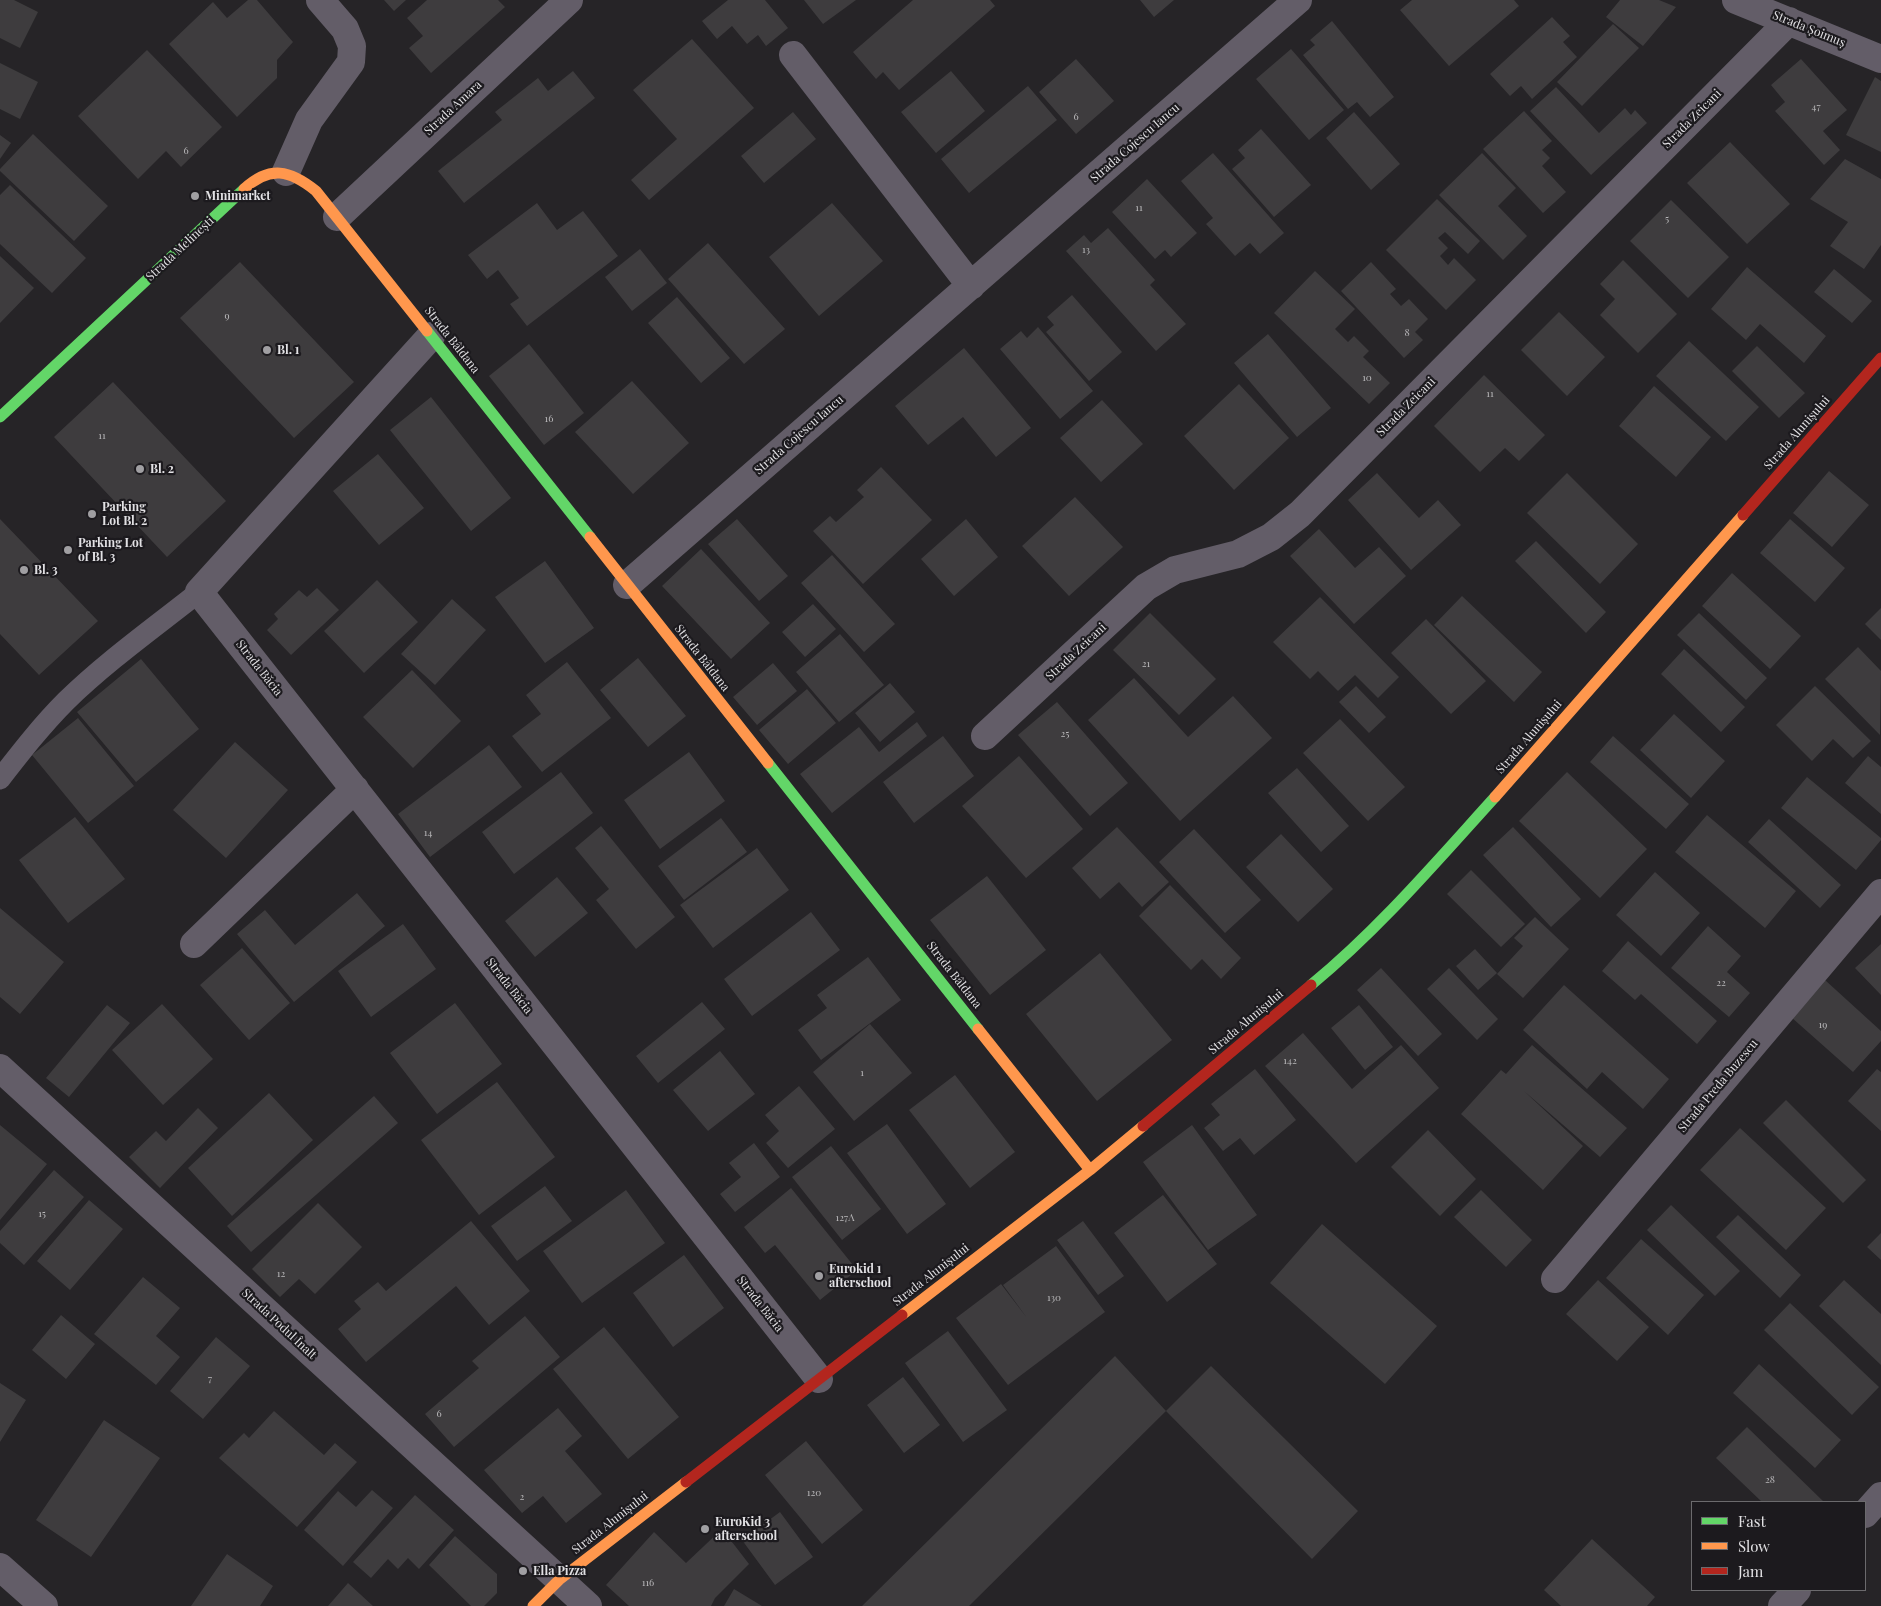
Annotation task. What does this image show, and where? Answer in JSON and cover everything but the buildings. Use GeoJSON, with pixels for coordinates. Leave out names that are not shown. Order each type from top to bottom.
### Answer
{"type":"FeatureCollection","features":[{"type":"Feature","properties":{"kind":"street"},"geometry":{"type":"LineString","coordinates":[[286,172],[309,120],[351,62],[352,46],[345,29],[320,0]]}},
{"type":"Feature","properties":{"kind":"street","name":"Strada Amara"},"geometry":{"type":"LineString","coordinates":[[337,217],[569,0]]}},
{"type":"Feature","properties":{"kind":"street","name":"Strada Cojescu Iancu"},"geometry":{"type":"LineString","coordinates":[[627,585],[1298,0]]}},
{"type":"Feature","properties":{"kind":"street","name":"Strada Șoimuș"},"geometry":{"type":"LineString","coordinates":[[1736,0],[1881,59]]}},
{"type":"Feature","properties":{"kind":"street","name":"Strada Zeicani"},"geometry":{"type":"LineString","coordinates":[[985,736],[1146,587],[1175,570],[1238,554],[1270,538],[1300,514],[1790,21]]}},
{"type":"Feature","properties":{"kind":"street"},"geometry":{"type":"LineString","coordinates":[[793,55],[971,286]]}},
{"type":"Feature","properties":{"kind":"street","name":"Strada Bâldana"},"geometry":{"type":"LineString","coordinates":[[286,172],[302,178],[316,190],[1090,1170]]}},
{"type":"Feature","properties":{"kind":"street","name":"Strada Melinești"},"geometry":{"type":"LineString","coordinates":[[0,417],[255,179],[269,173],[286,172]]}},
{"type":"Feature","properties":{"kind":"street"},"geometry":{"type":"LineString","coordinates":[[199,592],[432,336]]}},
{"type":"Feature","properties":{"kind":"street","name":"Strada Alunișului"},"geometry":{"type":"LineString","coordinates":[[533,1606],[559,1580],[1090,1170],[1319,979],[1366,936],[1412,889],[1881,358]]}},
{"type":"Feature","properties":{"kind":"street","name":"Strada Băcia"},"geometry":{"type":"LineString","coordinates":[[199,592],[819,1379]]}},
{"type":"Feature","properties":{"kind":"street"},"geometry":{"type":"LineString","coordinates":[[194,944],[355,789]]}},
{"type":"Feature","properties":{"kind":"street","name":"Strada Preda Buzescu"},"geometry":{"type":"LineString","coordinates":[[1555,1279],[1881,893]]}},
{"type":"Feature","properties":{"kind":"street","name":"Strada Podul Înalt"},"geometry":{"type":"LineString","coordinates":[[0,1068],[588,1606]]}},
{"type":"Feature","properties":{"kind":"street"},"geometry":{"type":"LineString","coordinates":[[1866,1513],[1881,1496]]}},
{"type":"Feature","properties":{"kind":"street"},"geometry":{"type":"LineString","coordinates":[[0,1567],[44,1606]]}},
{"type":"Feature","properties":{"kind":"street"},"geometry":{"type":"LineString","coordinates":[[1782,1606],[1796,1591]]}},
{"type":"Feature","properties":{"kind":"lane"},"geometry":{"type":"LineString","coordinates":[[0,779],[28,743],[67,700],[199,592]]}},
{"type":"Feature","properties":{"kind":"traffic: fast"},"geometry":{"type":"LineString","coordinates":[[0,417],[244,189]]}},
{"type":"Feature","properties":{"kind":"traffic: fast"},"geometry":{"type":"LineString","coordinates":[[427,331],[590,537]]}},
{"type":"Feature","properties":{"kind":"traffic: fast"},"geometry":{"type":"LineString","coordinates":[[768,763],[978,1029]]}},
{"type":"Feature","properties":{"kind":"traffic: fast"},"geometry":{"type":"LineString","coordinates":[[1311,985],[1384,918],[1495,797]]}},
{"type":"Feature","properties":{"kind":"traffic: slow"},"geometry":{"type":"LineString","coordinates":[[244,189],[253,181],[263,176],[280,173],[297,178],[307,184],[316,191],[427,331]]}},
{"type":"Feature","properties":{"kind":"traffic: slow"},"geometry":{"type":"LineString","coordinates":[[1495,797],[1743,515]]}},
{"type":"Feature","properties":{"kind":"traffic: slow"},"geometry":{"type":"LineString","coordinates":[[590,537],[768,763]]}},
{"type":"Feature","properties":{"kind":"traffic: slow"},"geometry":{"type":"LineString","coordinates":[[978,1029],[1090,1170]]}},
{"type":"Feature","properties":{"kind":"traffic: slow"},"geometry":{"type":"LineString","coordinates":[[902,1315],[1090,1170],[1143,1126]]}},
{"type":"Feature","properties":{"kind":"traffic: slow"},"geometry":{"type":"LineString","coordinates":[[533,1606],[559,1580],[686,1482]]}},
{"type":"Feature","properties":{"kind":"traffic: jam"},"geometry":{"type":"LineString","coordinates":[[1743,515],[1881,358]]}},
{"type":"Feature","properties":{"kind":"traffic: jam"},"geometry":{"type":"LineString","coordinates":[[1143,1126],[1311,985]]}},
{"type":"Feature","properties":{"kind":"traffic: jam"},"geometry":{"type":"LineString","coordinates":[[686,1482],[902,1315]]}},
{"type":"Feature","properties":{"kind":"place","name":"Minimarket"},"geometry":{"type":"Point","coordinates":[195,196]}},
{"type":"Feature","properties":{"kind":"place","name":"Bl. 1"},"geometry":{"type":"Point","coordinates":[267,350]}},
{"type":"Feature","properties":{"kind":"place","name":"Bl. 2"},"geometry":{"type":"Point","coordinates":[140,469]}},
{"type":"Feature","properties":{"kind":"place","name":"Parking Lot Bl. 2"},"geometry":{"type":"Point","coordinates":[92,514]}},
{"type":"Feature","properties":{"kind":"place","name":"Parking Lot of Bl. 3"},"geometry":{"type":"Point","coordinates":[68,550]}},
{"type":"Feature","properties":{"kind":"place","name":"Bl. 3"},"geometry":{"type":"Point","coordinates":[24,570]}},
{"type":"Feature","properties":{"kind":"place","name":"Eurokid 1 afterschool"},"geometry":{"type":"Point","coordinates":[819,1276]}},
{"type":"Feature","properties":{"kind":"place","name":"EuroKid 3 afterschool"},"geometry":{"type":"Point","coordinates":[705,1529]}},
{"type":"Feature","properties":{"kind":"place","name":"Ella Pizza"},"geometry":{"type":"Point","coordinates":[523,1571]}}]}
